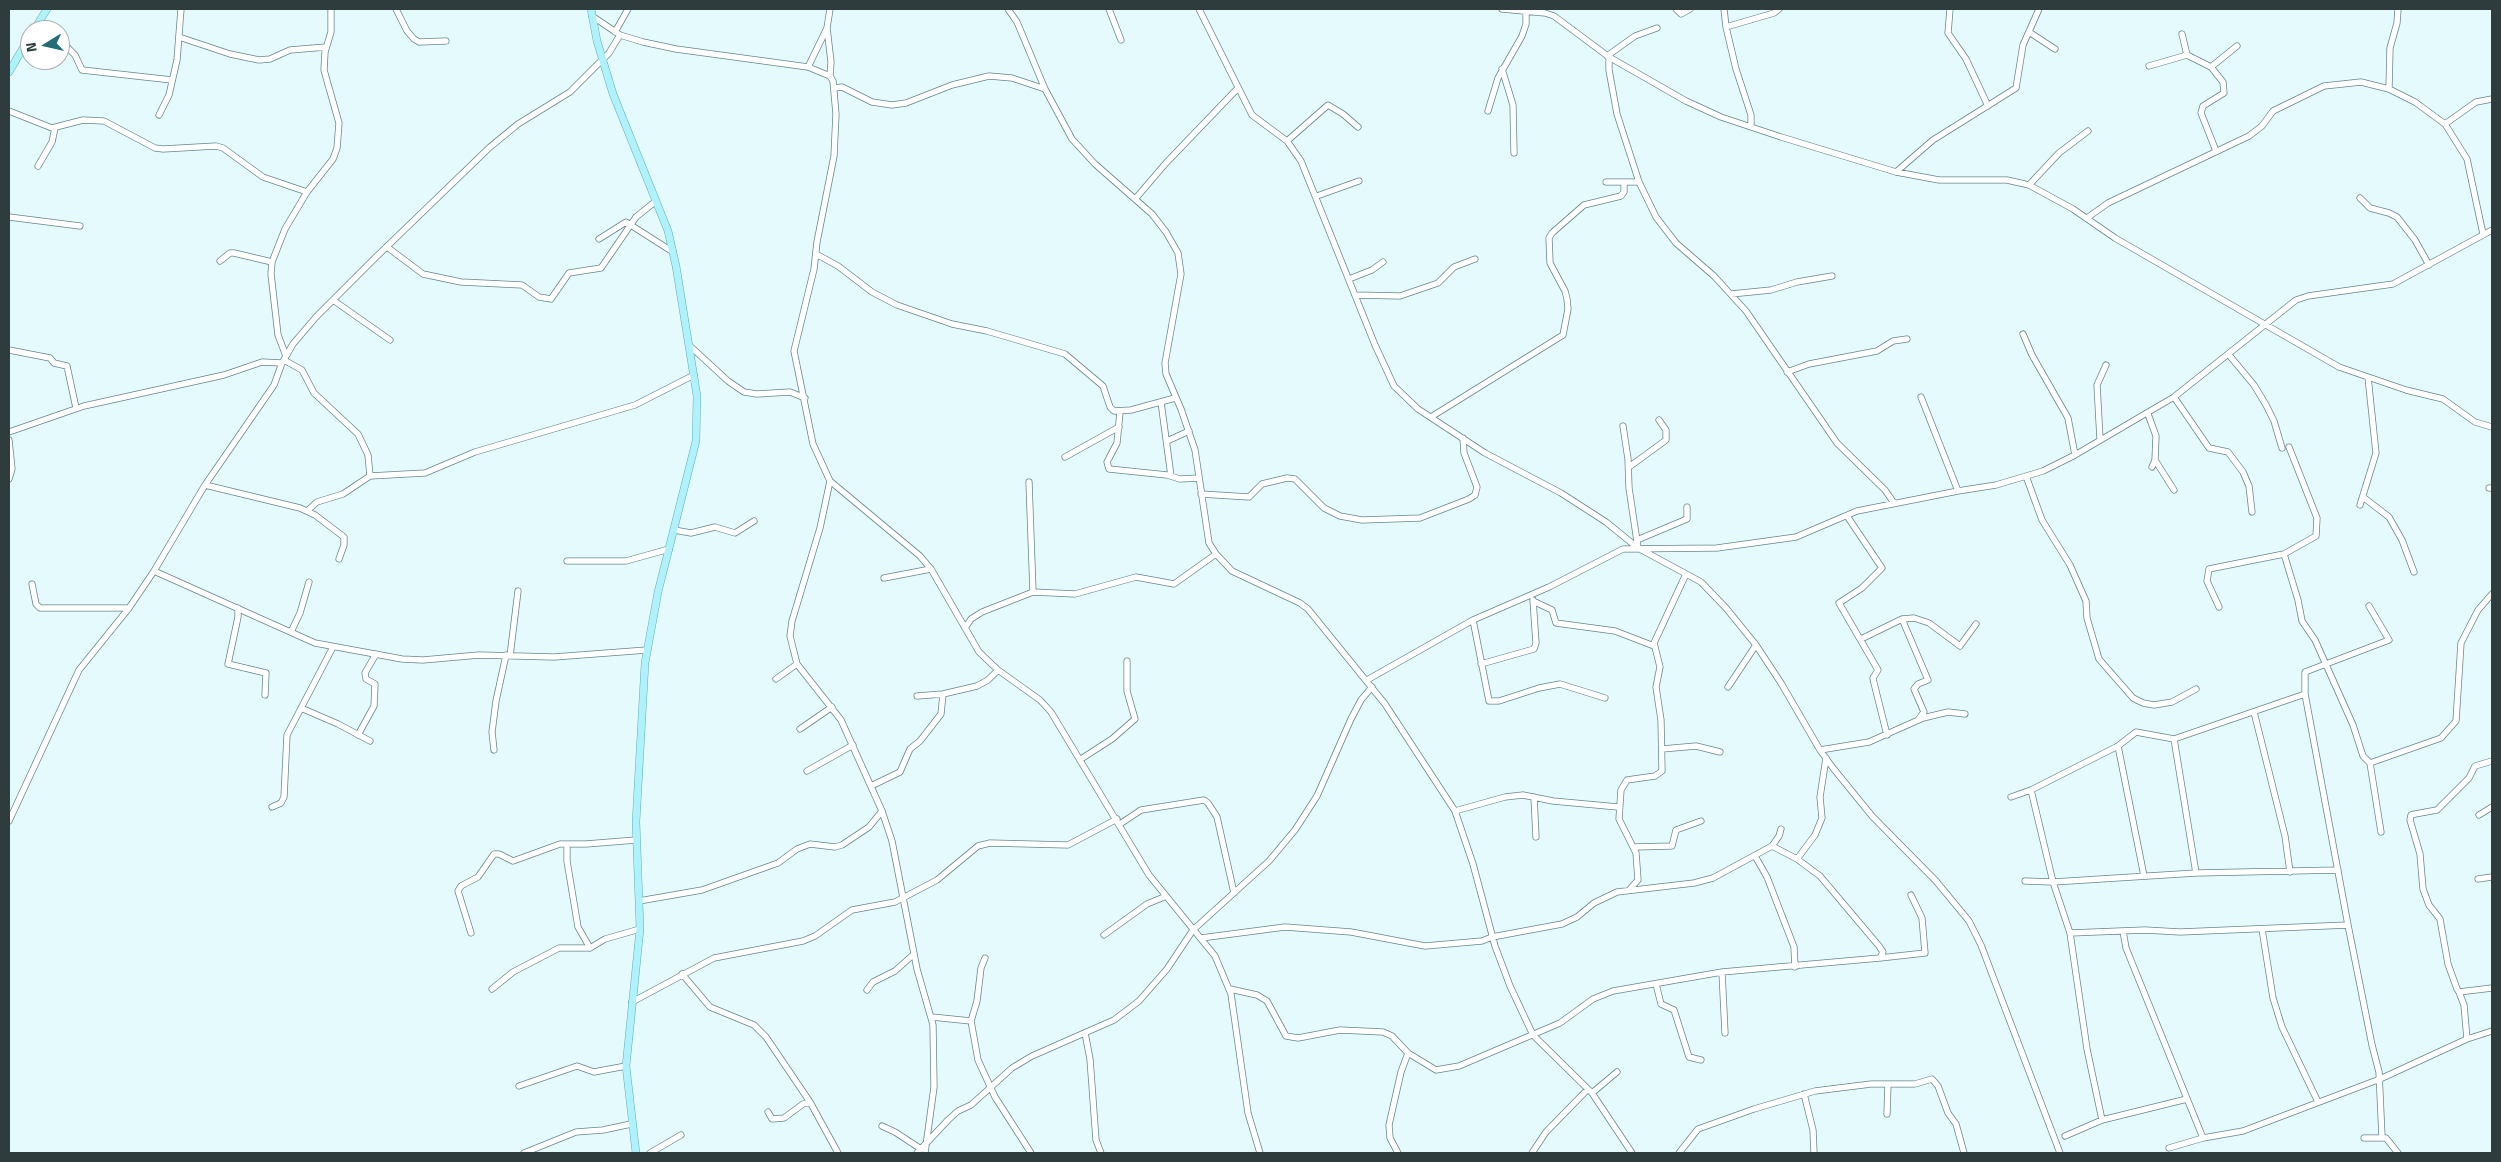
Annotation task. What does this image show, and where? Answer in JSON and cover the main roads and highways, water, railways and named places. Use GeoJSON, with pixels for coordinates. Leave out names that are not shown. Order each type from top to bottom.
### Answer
{"type":"FeatureCollection","features":[{"type":"Feature","properties":{"kind":"main road"},"geometry":{"type":"LineString","coordinates":[[40,20],[47,9]]}},
{"type":"Feature","properties":{"kind":"main road"},"geometry":{"type":"LineString","coordinates":[[592,12],[602,60],[613,94],[656,201],[673,252],[690,346],[698,429],[647,650],[636,840],[640,930],[626,1066],[636,1153]]}},
{"type":"Feature","properties":{"kind":"main road"},"geometry":{"type":"LineString","coordinates":[[9,72],[20,53]]}}]}
